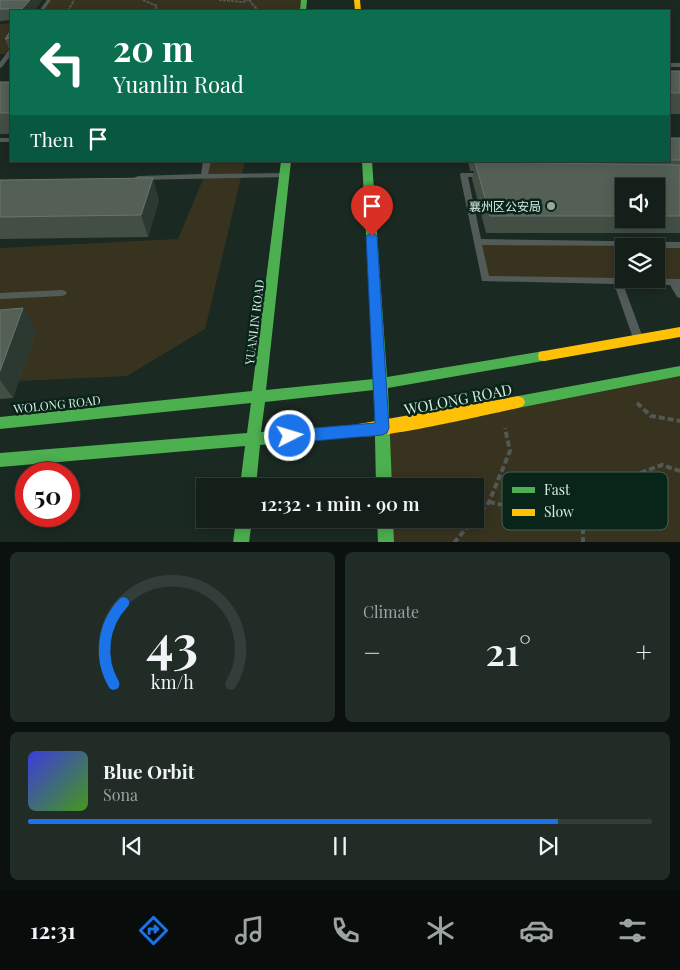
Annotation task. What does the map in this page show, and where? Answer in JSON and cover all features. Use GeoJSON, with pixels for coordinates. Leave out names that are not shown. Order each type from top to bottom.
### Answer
{"type":"FeatureCollection","features":[{"type":"Feature","properties":{"kind":"main road","name":"YUANLIN ROAD"},"geometry":{"type":"LineString","coordinates":[[249,478],[286,162]]}},
{"type":"Feature","properties":{"kind":"main road"},"geometry":{"type":"LineString","coordinates":[[367,162],[381,384],[384,478]]}},
{"type":"Feature","properties":{"kind":"main road","name":"WOLONG ROAD"},"geometry":{"type":"LineString","coordinates":[[0,424],[381,384],[680,332]]}},
{"type":"Feature","properties":{"kind":"main road","name":"WOLONG ROAD"},"geometry":{"type":"LineString","coordinates":[[0,460],[382,428],[680,371]]}},
{"type":"Feature","properties":{"kind":"main road"},"geometry":{"type":"LineString","coordinates":[[241,542],[243,528]]}},
{"type":"Feature","properties":{"kind":"main road"},"geometry":{"type":"LineString","coordinates":[[385,528],[386,542]]}},
{"type":"Feature","properties":{"kind":"lane"},"geometry":{"type":"LineString","coordinates":[[0,54],[10,53]]}},
{"type":"Feature","properties":{"kind":"lane"},"geometry":{"type":"LineString","coordinates":[[0,66],[10,53]]}},
{"type":"Feature","properties":{"kind":"lane"},"geometry":{"type":"LineString","coordinates":[[204,177],[208,162]]}},
{"type":"Feature","properties":{"kind":"lane"},"geometry":{"type":"LineString","coordinates":[[126,179],[285,175]]}},
{"type":"Feature","properties":{"kind":"lane"},"geometry":{"type":"LineString","coordinates":[[493,175],[464,175],[485,279],[615,281]]}},
{"type":"Feature","properties":{"kind":"lane"},"geometry":{"type":"LineString","coordinates":[[477,242],[680,245]]}},
{"type":"Feature","properties":{"kind":"lane"},"geometry":{"type":"LineString","coordinates":[[677,282],[680,295]]}},
{"type":"Feature","properties":{"kind":"lane"},"geometry":{"type":"LineString","coordinates":[[620,288],[638,338]]}},
{"type":"Feature","properties":{"kind":"lane"},"geometry":{"type":"LineString","coordinates":[[0,296],[62,293]]}},
{"type":"Feature","properties":{"kind":"path"},"geometry":{"type":"LineString","coordinates":[[143,0],[157,6],[155,10]]}},
{"type":"Feature","properties":{"kind":"path"},"geometry":{"type":"LineString","coordinates":[[219,0],[242,2],[249,0],[256,10]]}},
{"type":"Feature","properties":{"kind":"path"},"geometry":{"type":"LineString","coordinates":[[636,403],[651,416],[680,420]]}},
{"type":"Feature","properties":{"kind":"path"},"geometry":{"type":"LineString","coordinates":[[484,508],[489,502],[510,451],[500,406]]}},
{"type":"Feature","properties":{"kind":"path"},"geometry":{"type":"LineString","coordinates":[[643,472],[662,465],[680,471]]}},
{"type":"Feature","properties":{"kind":"path"},"geometry":{"type":"LineString","coordinates":[[489,502],[502,505]]}},
{"type":"Feature","properties":{"kind":"path"},"geometry":{"type":"LineString","coordinates":[[454,542],[466,528]]}},
{"type":"Feature","properties":{"kind":"shaded area"},"geometry":{"type":"Polygon","coordinates":[[[47,0],[304,0],[303,10],[41,10],[47,0]]]}},
{"type":"Feature","properties":{"kind":"shaded area"},"geometry":{"type":"Polygon","coordinates":[[[10,23],[10,54],[0,54],[0,24],[10,23]]]}},
{"type":"Feature","properties":{"kind":"shaded area"},"geometry":{"type":"Polygon","coordinates":[[[208,162],[245,162],[205,329],[127,376],[19,381],[0,332],[0,248],[178,239],[204,177],[208,162]]]}},
{"type":"Feature","properties":{"kind":"shaded area"},"geometry":{"type":"Polygon","coordinates":[[[477,242],[615,244],[615,281],[485,279],[477,242]]]}},
{"type":"Feature","properties":{"kind":"shaded area"},"geometry":{"type":"Polygon","coordinates":[[[665,245],[680,245],[680,282],[665,282],[665,245]]]}},
{"type":"Feature","properties":{"kind":"shaded area"},"geometry":{"type":"Polygon","coordinates":[[[680,371],[680,542],[386,542],[385,528],[484,528],[484,478],[384,478],[382,428],[680,371]]]}},
{"type":"Feature","properties":{"kind":"building"},"geometry":{"type":"Polygon","coordinates":[[[0,0],[30,0],[22,9],[0,9],[0,0]]]}},
{"type":"Feature","properties":{"kind":"building"},"geometry":{"type":"Polygon","coordinates":[[[10,32],[10,38],[5,39],[10,32]]]}},
{"type":"Feature","properties":{"kind":"building"},"geometry":{"type":"Polygon","coordinates":[[[670,71],[680,71],[680,93],[672,93],[670,90],[670,71]]]}},
{"type":"Feature","properties":{"kind":"building"},"geometry":{"type":"Polygon","coordinates":[[[0,82],[10,82],[10,113],[0,113],[0,82]]]}},
{"type":"Feature","properties":{"kind":"building"},"geometry":{"type":"Polygon","coordinates":[[[670,138],[680,138],[680,160],[670,160],[670,138]]]}},
{"type":"Feature","properties":{"kind":"building"},"geometry":{"type":"Polygon","coordinates":[[[475,162],[680,165],[680,216],[665,216],[665,178],[615,178],[615,216],[490,216],[475,162]]]}},
{"type":"Feature","properties":{"kind":"building"},"geometry":{"type":"Polygon","coordinates":[[[153,178],[141,215],[0,217],[0,180],[153,178]]]}},
{"type":"Feature","properties":{"kind":"building"},"geometry":{"type":"Polygon","coordinates":[[[23,308],[0,371],[0,310],[23,308]]]}},
{"type":"Feature","properties":{"kind":"traffic: fast"},"geometry":{"type":"LineString","coordinates":[[303,10],[304,0]]}},
{"type":"Feature","properties":{"kind":"traffic: fast"},"geometry":{"type":"LineString","coordinates":[[249,478],[286,162]]}},
{"type":"Feature","properties":{"kind":"traffic: fast"},"geometry":{"type":"LineString","coordinates":[[367,162],[381,384],[384,478]]}},
{"type":"Feature","properties":{"kind":"traffic: fast"},"geometry":{"type":"LineString","coordinates":[[0,423],[381,384],[544,356]]}},
{"type":"Feature","properties":{"kind":"traffic: fast"},"geometry":{"type":"LineString","coordinates":[[518,402],[680,371]]}},
{"type":"Feature","properties":{"kind":"traffic: fast"},"geometry":{"type":"LineString","coordinates":[[0,460],[352,431]]}},
{"type":"Feature","properties":{"kind":"traffic: fast"},"geometry":{"type":"LineString","coordinates":[[241,542],[243,528]]}},
{"type":"Feature","properties":{"kind":"traffic: fast"},"geometry":{"type":"LineString","coordinates":[[385,528],[386,542]]}},
{"type":"Feature","properties":{"kind":"traffic: slow"},"geometry":{"type":"LineString","coordinates":[[357,0],[358,10]]}},
{"type":"Feature","properties":{"kind":"traffic: slow"},"geometry":{"type":"LineString","coordinates":[[544,356],[680,332]]}},
{"type":"Feature","properties":{"kind":"traffic: slow"},"geometry":{"type":"LineString","coordinates":[[352,431],[382,428],[518,402]]}},
{"type":"Feature","properties":{"kind":"place","name":"襄州区公安局"},"geometry":{"type":"Point","coordinates":[551,206]}},
{"type":"Feature","properties":{"kind":"route"},"geometry":{"type":"LineString","coordinates":[[290,436],[382,428],[372,236]]}}]}
